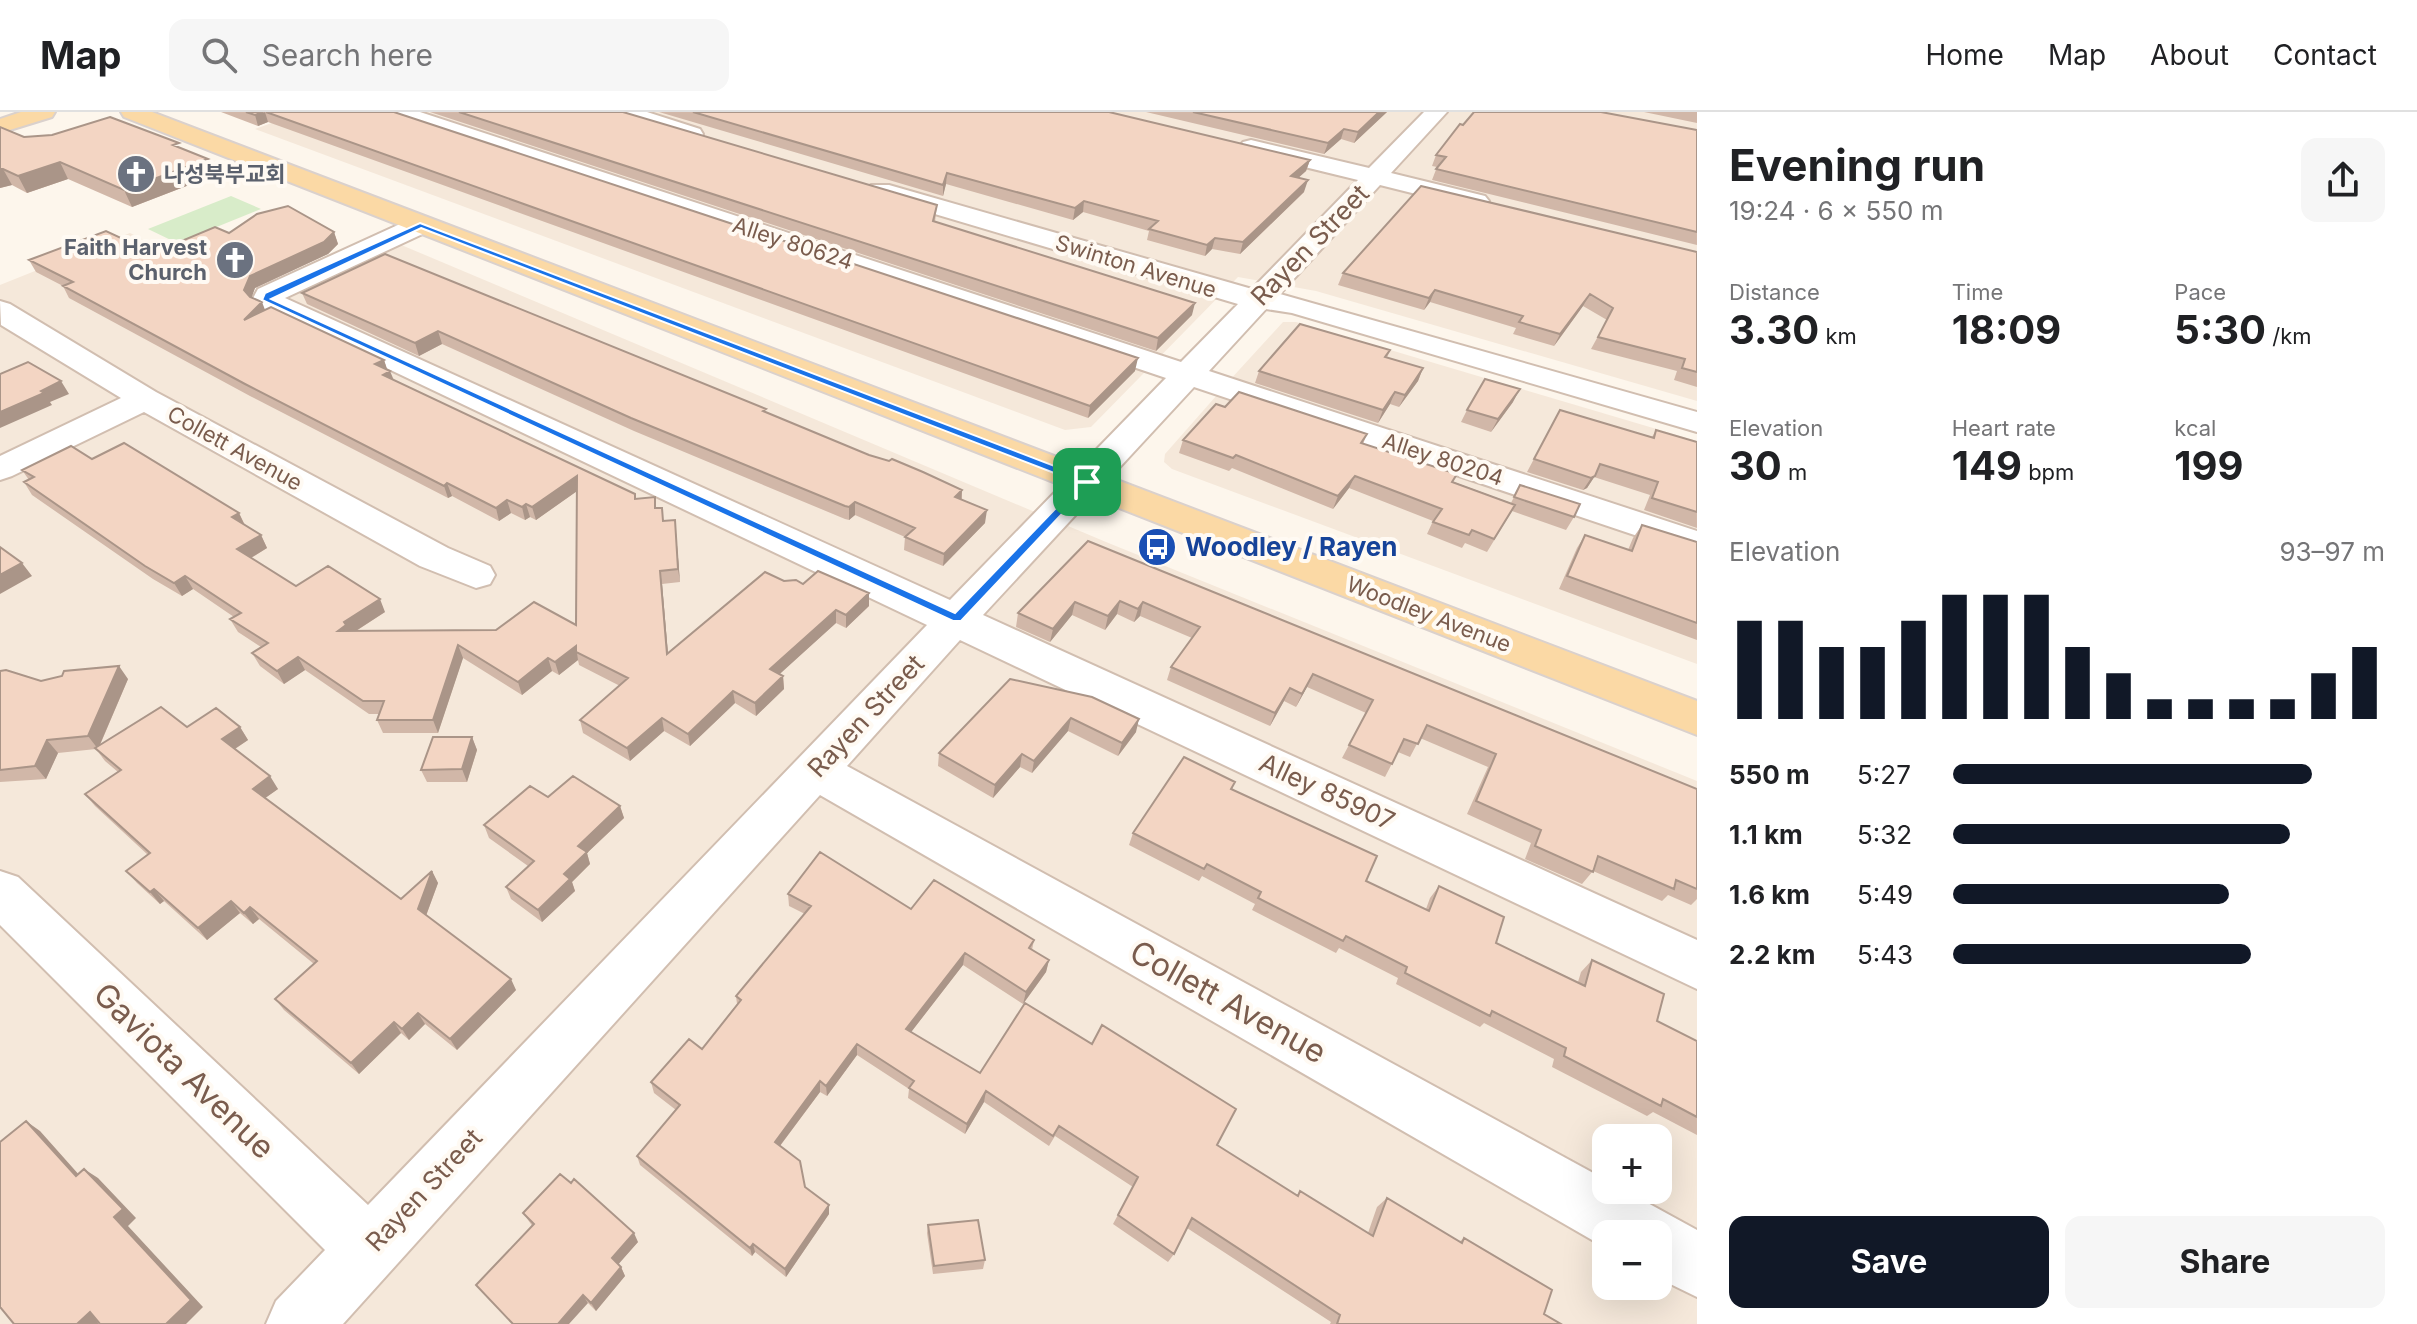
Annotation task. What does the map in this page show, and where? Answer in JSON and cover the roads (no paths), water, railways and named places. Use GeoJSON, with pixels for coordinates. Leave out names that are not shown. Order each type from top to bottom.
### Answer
{"type":"FeatureCollection","features":[{"type":"Feature","properties":{"kind":"main road"},"geometry":{"type":"LineString","coordinates":[[0,126],[44,112]]}},
{"type":"Feature","properties":{"kind":"main road","name":"Woodley Avenue"},"geometry":{"type":"LineString","coordinates":[[132,112],[1697,719]]}},
{"type":"Feature","properties":{"kind":"street","name":"Alley 80624"},"geometry":{"type":"LineString","coordinates":[[398,112],[1188,375]]}},
{"type":"Feature","properties":{"kind":"street"},"geometry":{"type":"LineString","coordinates":[[624,112],[719,142]]}},
{"type":"Feature","properties":{"kind":"street","name":"Rayen Street"},"geometry":{"type":"LineString","coordinates":[[299,1324],[957,618],[1436,112]]}},
{"type":"Feature","properties":{"kind":"street"},"geometry":{"type":"LineString","coordinates":[[1227,141],[1500,207]]}},
{"type":"Feature","properties":{"kind":"street","name":"Swinton Avenue"},"geometry":{"type":"LineString","coordinates":[[853,182],[1227,293],[1296,305],[1697,422]]}},
{"type":"Feature","properties":{"kind":"street","name":"Alley 85907"},"geometry":{"type":"LineString","coordinates":[[420,225],[268,295],[266,300],[957,618],[1697,965]]}},
{"type":"Feature","properties":{"kind":"street","name":"Collett Avenue"},"geometry":{"type":"LineString","coordinates":[[0,310],[145,399],[434,557],[476,575]]}},
{"type":"Feature","properties":{"kind":"street","name":"Alley 80204"},"geometry":{"type":"LineString","coordinates":[[1188,375],[1697,544]]}},
{"type":"Feature","properties":{"kind":"street"},"geometry":{"type":"LineString","coordinates":[[0,469],[145,399]]}},
{"type":"Feature","properties":{"kind":"street","name":"Collett Avenue"},"geometry":{"type":"LineString","coordinates":[[815,770],[1617,1220]]}},
{"type":"Feature","properties":{"kind":"street","name":"Gaviota Avenue"},"geometry":{"type":"LineString","coordinates":[[0,892],[369,1250]]}},
{"type":"Feature","properties":{"kind":"street"},"geometry":{"type":"LineString","coordinates":[[1672,1251],[1697,1265]]}},
{"type":"Feature","properties":{"kind":"place","name":"나성북부교회"},"geometry":{"type":"Point","coordinates":[136,174]}},
{"type":"Feature","properties":{"kind":"place","name":"Faith Harvest Church"},"geometry":{"type":"Point","coordinates":[235,260]}},
{"type":"Feature","properties":{"kind":"place","name":"Woodley / Rayen"},"geometry":{"type":"Point","coordinates":[1157,547]}}]}
